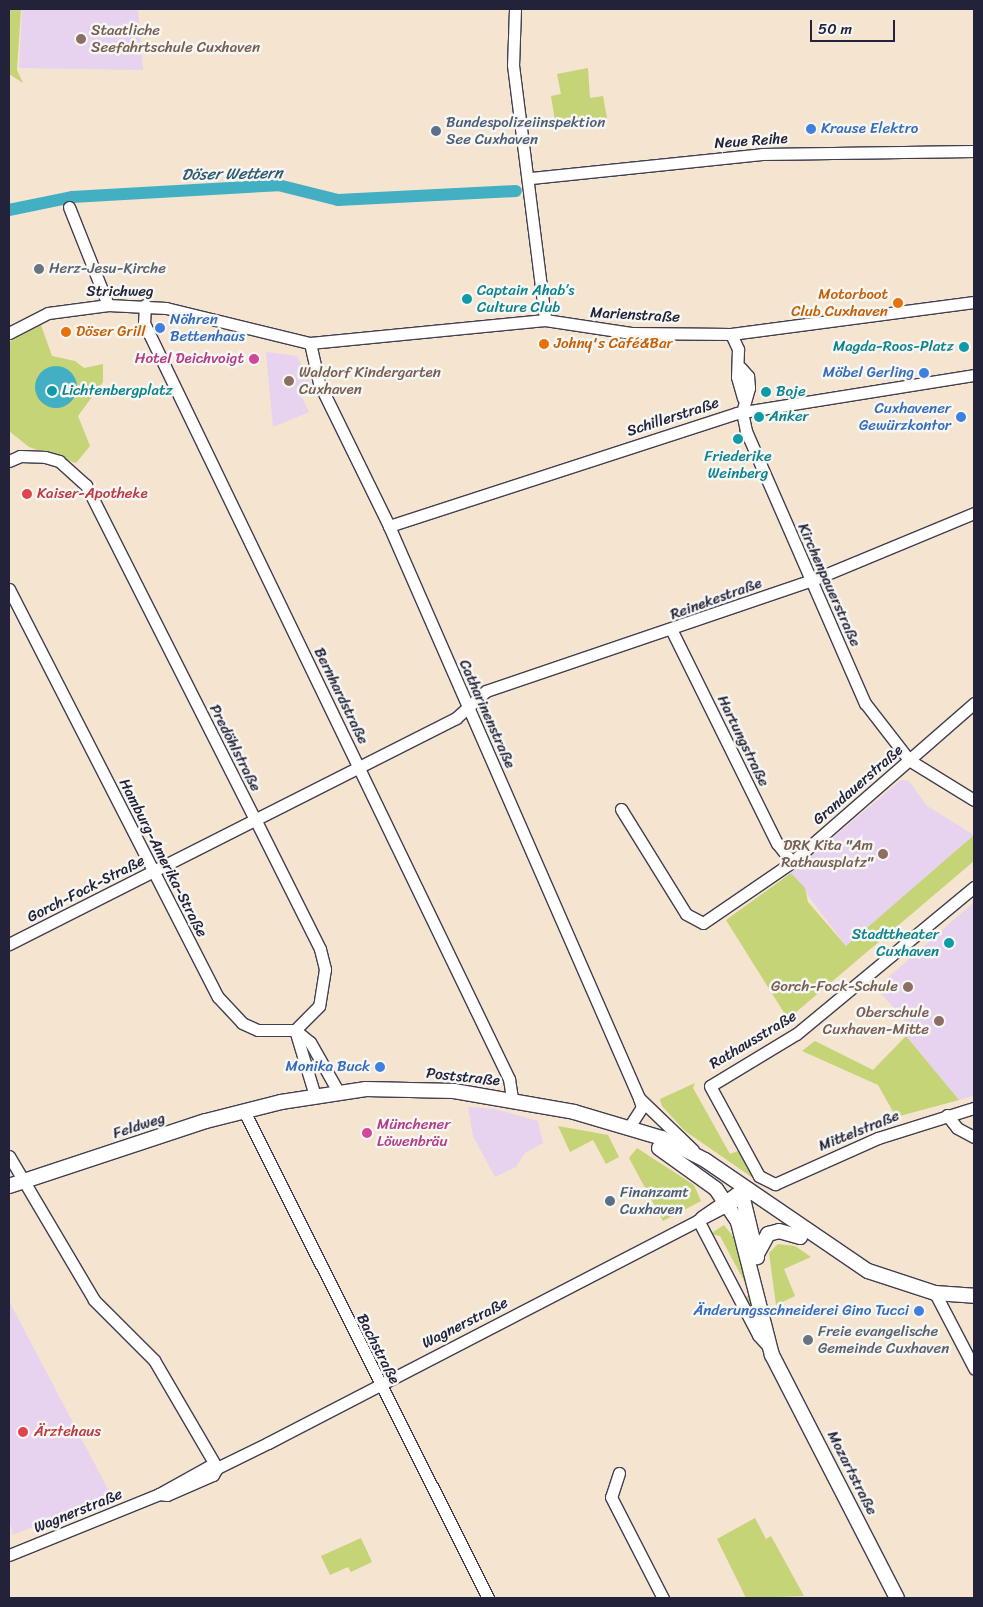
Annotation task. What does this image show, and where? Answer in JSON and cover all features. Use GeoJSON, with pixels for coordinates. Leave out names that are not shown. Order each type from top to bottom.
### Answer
{"type":"FeatureCollection","features":[{"type":"Feature","properties":{"kind":"street"},"geometry":{"type":"LineString","coordinates":[[515,9],[513,65],[531,178],[545,320]]}},
{"type":"Feature","properties":{"kind":"street","name":"Neue Reihe"},"geometry":{"type":"LineString","coordinates":[[531,178],[762,154],[974,151]]}},
{"type":"Feature","properties":{"kind":"street"},"geometry":{"type":"LineString","coordinates":[[69,207],[108,305]]}},
{"type":"Feature","properties":{"kind":"street","name":"Marienstraße"},"geometry":{"type":"LineString","coordinates":[[264,333],[310,343],[545,320],[630,333],[731,334],[974,302]]}},
{"type":"Feature","properties":{"kind":"street","name":"Strichweg"},"geometry":{"type":"LineString","coordinates":[[9,333],[48,313],[108,305],[145,305],[264,333]]}},
{"type":"Feature","properties":{"kind":"street","name":"Bernhardstraße"},"geometry":{"type":"LineString","coordinates":[[145,305],[144,323],[509,1079],[512,1099]]}},
{"type":"Feature","properties":{"kind":"street","name":"Kirchenpauerstraße"},"geometry":{"type":"LineString","coordinates":[[731,334],[740,368],[748,376],[749,388],[743,398],[742,412],[746,431],[810,581],[866,703],[890,740],[909,760],[974,800]]}},
{"type":"Feature","properties":{"kind":"street","name":"Catharinenstraße"},"geometry":{"type":"LineString","coordinates":[[310,343],[320,383],[389,526],[640,1098],[705,1160]]}},
{"type":"Feature","properties":{"kind":"street","name":"Schillerstraße"},"geometry":{"type":"LineString","coordinates":[[389,526],[742,412],[974,376]]}},
{"type":"Feature","properties":{"kind":"street","name":"Predöhlstraße"},"geometry":{"type":"LineString","coordinates":[[9,460],[20,456],[59,462],[86,485],[320,948],[325,969],[319,1006],[294,1030]]}},
{"type":"Feature","properties":{"kind":"street","name":"Reinekestraße"},"geometry":{"type":"LineString","coordinates":[[467,706],[486,691],[672,631],[810,581],[974,513]]}},
{"type":"Feature","properties":{"kind":"street","name":"Hamburg-Amerika-Straße"},"geometry":{"type":"LineString","coordinates":[[9,589],[153,872],[228,1011],[258,1030],[294,1030]]}},
{"type":"Feature","properties":{"kind":"street","name":"Hartungstraße"},"geometry":{"type":"LineString","coordinates":[[672,631],[777,843],[792,862]]}},
{"type":"Feature","properties":{"kind":"street","name":"Grandauerstraße"},"geometry":{"type":"LineString","coordinates":[[621,809],[694,922],[703,923],[792,862],[974,703]]}},
{"type":"Feature","properties":{"kind":"street","name":"Gorch-Fock-Straße"},"geometry":{"type":"LineString","coordinates":[[9,944],[256,821],[456,718],[467,706]]}},
{"type":"Feature","properties":{"kind":"street","name":"Rathausstraße"},"geometry":{"type":"LineString","coordinates":[[759,1176],[710,1086],[796,1034],[974,886]]}},
{"type":"Feature","properties":{"kind":"street"},"geometry":{"type":"LineString","coordinates":[[294,1030],[310,1042],[339,1093]]}},
{"type":"Feature","properties":{"kind":"street"},"geometry":{"type":"LineString","coordinates":[[294,1030],[316,1096]]}},
{"type":"Feature","properties":{"kind":"street","name":"Poststraße"},"geometry":{"type":"LineString","coordinates":[[281,1102],[339,1093],[407,1088],[512,1099],[634,1128],[705,1160],[743,1195],[800,1237],[831,1249]]}},
{"type":"Feature","properties":{"kind":"street"},"geometry":{"type":"LineString","coordinates":[[634,1128],[642,1107],[640,1098]]}},
{"type":"Feature","properties":{"kind":"street","name":"Feldweg"},"geometry":{"type":"LineString","coordinates":[[15,1183],[281,1102]]}},
{"type":"Feature","properties":{"kind":"street","name":"Mittelstraße"},"geometry":{"type":"LineString","coordinates":[[759,1176],[768,1183],[784,1183],[832,1156],[947,1115],[974,1108]]}},
{"type":"Feature","properties":{"kind":"street","name":"Bachstraße"},"geometry":{"type":"LineString","coordinates":[[244,1112],[488,1598]]}},
{"type":"Feature","properties":{"kind":"street"},"geometry":{"type":"LineString","coordinates":[[947,1115],[956,1128],[974,1136]]}},
{"type":"Feature","properties":{"kind":"street","name":"Poststraße"},"geometry":{"type":"LineString","coordinates":[[634,1128],[659,1148],[743,1195],[868,1271],[935,1293],[974,1296]]}},
{"type":"Feature","properties":{"kind":"street","name":"Mozartstraße"},"geometry":{"type":"LineString","coordinates":[[659,1148],[705,1180],[726,1205],[747,1246],[767,1344]]}},
{"type":"Feature","properties":{"kind":"street"},"geometry":{"type":"LineString","coordinates":[[9,1156],[15,1183],[94,1300],[154,1360],[216,1468]]}},
{"type":"Feature","properties":{"kind":"street","name":"Wagnerstraße"},"geometry":{"type":"LineString","coordinates":[[9,1555],[159,1494],[208,1467],[216,1468],[743,1195]]}},
{"type":"Feature","properties":{"kind":"street","name":"Mozartstraße"},"geometry":{"type":"LineString","coordinates":[[743,1195],[757,1255],[778,1364]]}},
{"type":"Feature","properties":{"kind":"street","name":"Mozartstraße"},"geometry":{"type":"LineString","coordinates":[[698,1220],[758,1335],[767,1344],[778,1364],[897,1598]]}},
{"type":"Feature","properties":{"kind":"street"},"geometry":{"type":"LineString","coordinates":[[757,1255],[768,1234],[779,1231],[800,1237]]}},
{"type":"Feature","properties":{"kind":"street"},"geometry":{"type":"LineString","coordinates":[[935,1293],[974,1368]]}},
{"type":"Feature","properties":{"kind":"street"},"geometry":{"type":"LineString","coordinates":[[619,1473],[611,1497],[662,1598]]}},
{"type":"Feature","properties":{"kind":"shaded area","name":"Staatliche Seefahrtschule Cuxhaven"},"geometry":{"type":"Polygon","coordinates":[[[22,9],[147,9],[138,10],[143,70],[19,68],[22,9]]]}},
{"type":"Feature","properties":{"kind":"shaded area","name":"Waldorf Kindergarten Cuxhaven"},"geometry":{"type":"Polygon","coordinates":[[[266,352],[297,356],[314,390],[302,397],[309,412],[273,427],[266,352]]]}},
{"type":"Feature","properties":{"kind":"shaded area","name":"DRK Kita \"Am Rathausplatz\""},"geometry":{"type":"Polygon","coordinates":[[[901,780],[909,781],[927,806],[974,835],[846,946],[791,873],[901,780]]]}},
{"type":"Feature","properties":{"kind":"shaded area"},"geometry":{"type":"Polygon","coordinates":[[[974,902],[974,1096],[959,1100],[906,1036],[913,1029],[876,988],[974,902]]]}},
{"type":"Feature","properties":{"kind":"shaded area"},"geometry":{"type":"Polygon","coordinates":[[[468,1107],[495,1109],[538,1121],[543,1143],[525,1153],[516,1167],[495,1177],[473,1136],[468,1107]]]}},
{"type":"Feature","properties":{"kind":"shaded area"},"geometry":{"type":"Polygon","coordinates":[[[9,1301],[111,1495],[13,1535],[9,1518],[9,1301]]]}},
{"type":"Feature","properties":{"kind":"green space"},"geometry":{"type":"Polygon","coordinates":[[[9,9],[21,9],[17,70],[23,83],[9,74],[9,9]]]}},
{"type":"Feature","properties":{"kind":"green space"},"geometry":{"type":"Polygon","coordinates":[[[588,68],[590,98],[603,96],[607,118],[556,127],[551,96],[561,94],[557,74],[588,68]]]}},
{"type":"Feature","properties":{"kind":"green space","name":"Lichtenbergplatz"},"geometry":{"type":"Polygon","coordinates":[[[41,325],[52,356],[75,361],[84,368],[103,364],[103,382],[78,416],[90,446],[76,463],[29,447],[9,431],[9,342],[41,325]]]}},
{"type":"Feature","properties":{"kind":"green space"},"geometry":{"type":"Polygon","coordinates":[[[974,835],[974,861],[788,1019],[726,920],[791,873],[805,888],[808,902],[846,946],[974,835]]]}},
{"type":"Feature","properties":{"kind":"green space"},"geometry":{"type":"Polygon","coordinates":[[[906,1036],[959,1100],[896,1117],[878,1085],[802,1051],[815,1041],[873,1070],[906,1036]]]}},
{"type":"Feature","properties":{"kind":"green space"},"geometry":{"type":"Polygon","coordinates":[[[695,1083],[693,1088],[730,1154],[738,1151],[753,1178],[685,1131],[662,1106],[660,1099],[695,1083]]]}},
{"type":"Feature","properties":{"kind":"green space"},"geometry":{"type":"Polygon","coordinates":[[[558,1126],[608,1135],[619,1157],[606,1164],[593,1140],[570,1152],[558,1126]]]}},
{"type":"Feature","properties":{"kind":"green space"},"geometry":{"type":"Polygon","coordinates":[[[637,1148],[694,1185],[701,1201],[663,1221],[629,1158],[637,1148]]]}},
{"type":"Feature","properties":{"kind":"green space"},"geometry":{"type":"Polygon","coordinates":[[[724,1225],[735,1239],[741,1238],[759,1330],[743,1299],[751,1294],[720,1236],[710,1234],[724,1225]]]}},
{"type":"Feature","properties":{"kind":"green space"},"geometry":{"type":"Polygon","coordinates":[[[778,1244],[795,1246],[811,1257],[784,1269],[795,1296],[776,1305],[769,1253],[778,1244]]]}},
{"type":"Feature","properties":{"kind":"green space"},"geometry":{"type":"Polygon","coordinates":[[[755,1518],[766,1539],[771,1536],[804,1596],[746,1598],[717,1539],[755,1518]]]}},
{"type":"Feature","properties":{"kind":"green space"},"geometry":{"type":"Polygon","coordinates":[[[361,1538],[372,1562],[351,1572],[348,1567],[330,1575],[321,1556],[361,1538]]]}},
{"type":"Feature","properties":{"kind":"water"},"geometry":{"type":"Polygon","coordinates":[[[60,366],[68,369],[74,375],[77,387],[74,399],[68,405],[52,408],[44,405],[38,399],[35,383],[38,375],[44,369],[60,366]]]}},
{"type":"Feature","properties":{"kind":"waterway","name":"Döser Wettern"},"geometry":{"type":"LineString","coordinates":[[9,210],[72,197],[278,185],[338,200],[516,191]]}},
{"type":"Feature","properties":{"kind":"place","name":"Staatliche Seefahrtschule Cuxhaven"},"geometry":{"type":"Point","coordinates":[81,39]}},
{"type":"Feature","properties":{"kind":"place","name":"Krause Elektro"},"geometry":{"type":"Point","coordinates":[811,129]}},
{"type":"Feature","properties":{"kind":"place","name":"Bundespolizeiinspektion See Cuxhaven"},"geometry":{"type":"Point","coordinates":[436,131]}},
{"type":"Feature","properties":{"kind":"place","name":"Herz-Jesu-Kirche"},"geometry":{"type":"Point","coordinates":[39,269]}},
{"type":"Feature","properties":{"kind":"place","name":"Captain Ahab’s Culture Club"},"geometry":{"type":"Point","coordinates":[467,299]}},
{"type":"Feature","properties":{"kind":"place","name":"Motorboot Club Cuxhaven"},"geometry":{"type":"Point","coordinates":[898,303]}},
{"type":"Feature","properties":{"kind":"place","name":"Nöhren Bettenhaus"},"geometry":{"type":"Point","coordinates":[160,328]}},
{"type":"Feature","properties":{"kind":"place","name":"Döser Grill"},"geometry":{"type":"Point","coordinates":[66,332]}},
{"type":"Feature","properties":{"kind":"place","name":"Johny's Café&Bar"},"geometry":{"type":"Point","coordinates":[544,344]}},
{"type":"Feature","properties":{"kind":"place","name":"Magda-Roos-Platz"},"geometry":{"type":"Point","coordinates":[964,347]}},
{"type":"Feature","properties":{"kind":"place","name":"Hotel Deichvoigt"},"geometry":{"type":"Point","coordinates":[254,359]}},
{"type":"Feature","properties":{"kind":"place","name":"Möbel Gerling"},"geometry":{"type":"Point","coordinates":[924,373]}},
{"type":"Feature","properties":{"kind":"place","name":"Waldorf Kindergarten Cuxhaven"},"geometry":{"type":"Point","coordinates":[289,381]}},
{"type":"Feature","properties":{"kind":"place","name":"Lichtenbergplatz"},"geometry":{"type":"Point","coordinates":[52,391]}},
{"type":"Feature","properties":{"kind":"place","name":"Boje"},"geometry":{"type":"Point","coordinates":[766,392]}},
{"type":"Feature","properties":{"kind":"place","name":"Anker"},"geometry":{"type":"Point","coordinates":[759,417]}},
{"type":"Feature","properties":{"kind":"place","name":"Cuxhavener Gewürzkontor"},"geometry":{"type":"Point","coordinates":[961,417]}},
{"type":"Feature","properties":{"kind":"place","name":"Friederike Weinberg"},"geometry":{"type":"Point","coordinates":[738,439]}},
{"type":"Feature","properties":{"kind":"place","name":"Kaiser-Apotheke"},"geometry":{"type":"Point","coordinates":[27,494]}},
{"type":"Feature","properties":{"kind":"place","name":"DRK Kita \"Am Rathausplatz\""},"geometry":{"type":"Point","coordinates":[883,854]}},
{"type":"Feature","properties":{"kind":"place","name":"Stadttheater Cuxhaven"},"geometry":{"type":"Point","coordinates":[949,943]}},
{"type":"Feature","properties":{"kind":"place","name":"Gorch-Fock-Schule"},"geometry":{"type":"Point","coordinates":[908,987]}},
{"type":"Feature","properties":{"kind":"place","name":"Oberschule Cuxhaven-Mitte"},"geometry":{"type":"Point","coordinates":[939,1021]}},
{"type":"Feature","properties":{"kind":"place","name":"Monika Buck"},"geometry":{"type":"Point","coordinates":[380,1067]}},
{"type":"Feature","properties":{"kind":"place","name":"Münchener Löwenbräu"},"geometry":{"type":"Point","coordinates":[367,1133]}},
{"type":"Feature","properties":{"kind":"place","name":"Finanzamt Cuxhaven"},"geometry":{"type":"Point","coordinates":[610,1201]}},
{"type":"Feature","properties":{"kind":"place","name":"Änderungsschneiderei Gino Tucci"},"geometry":{"type":"Point","coordinates":[919,1311]}},
{"type":"Feature","properties":{"kind":"place","name":"Freie evangelische Gemeinde Cuxhaven"},"geometry":{"type":"Point","coordinates":[808,1340]}},
{"type":"Feature","properties":{"kind":"place","name":"Ärztehaus"},"geometry":{"type":"Point","coordinates":[23,1432]}}]}
